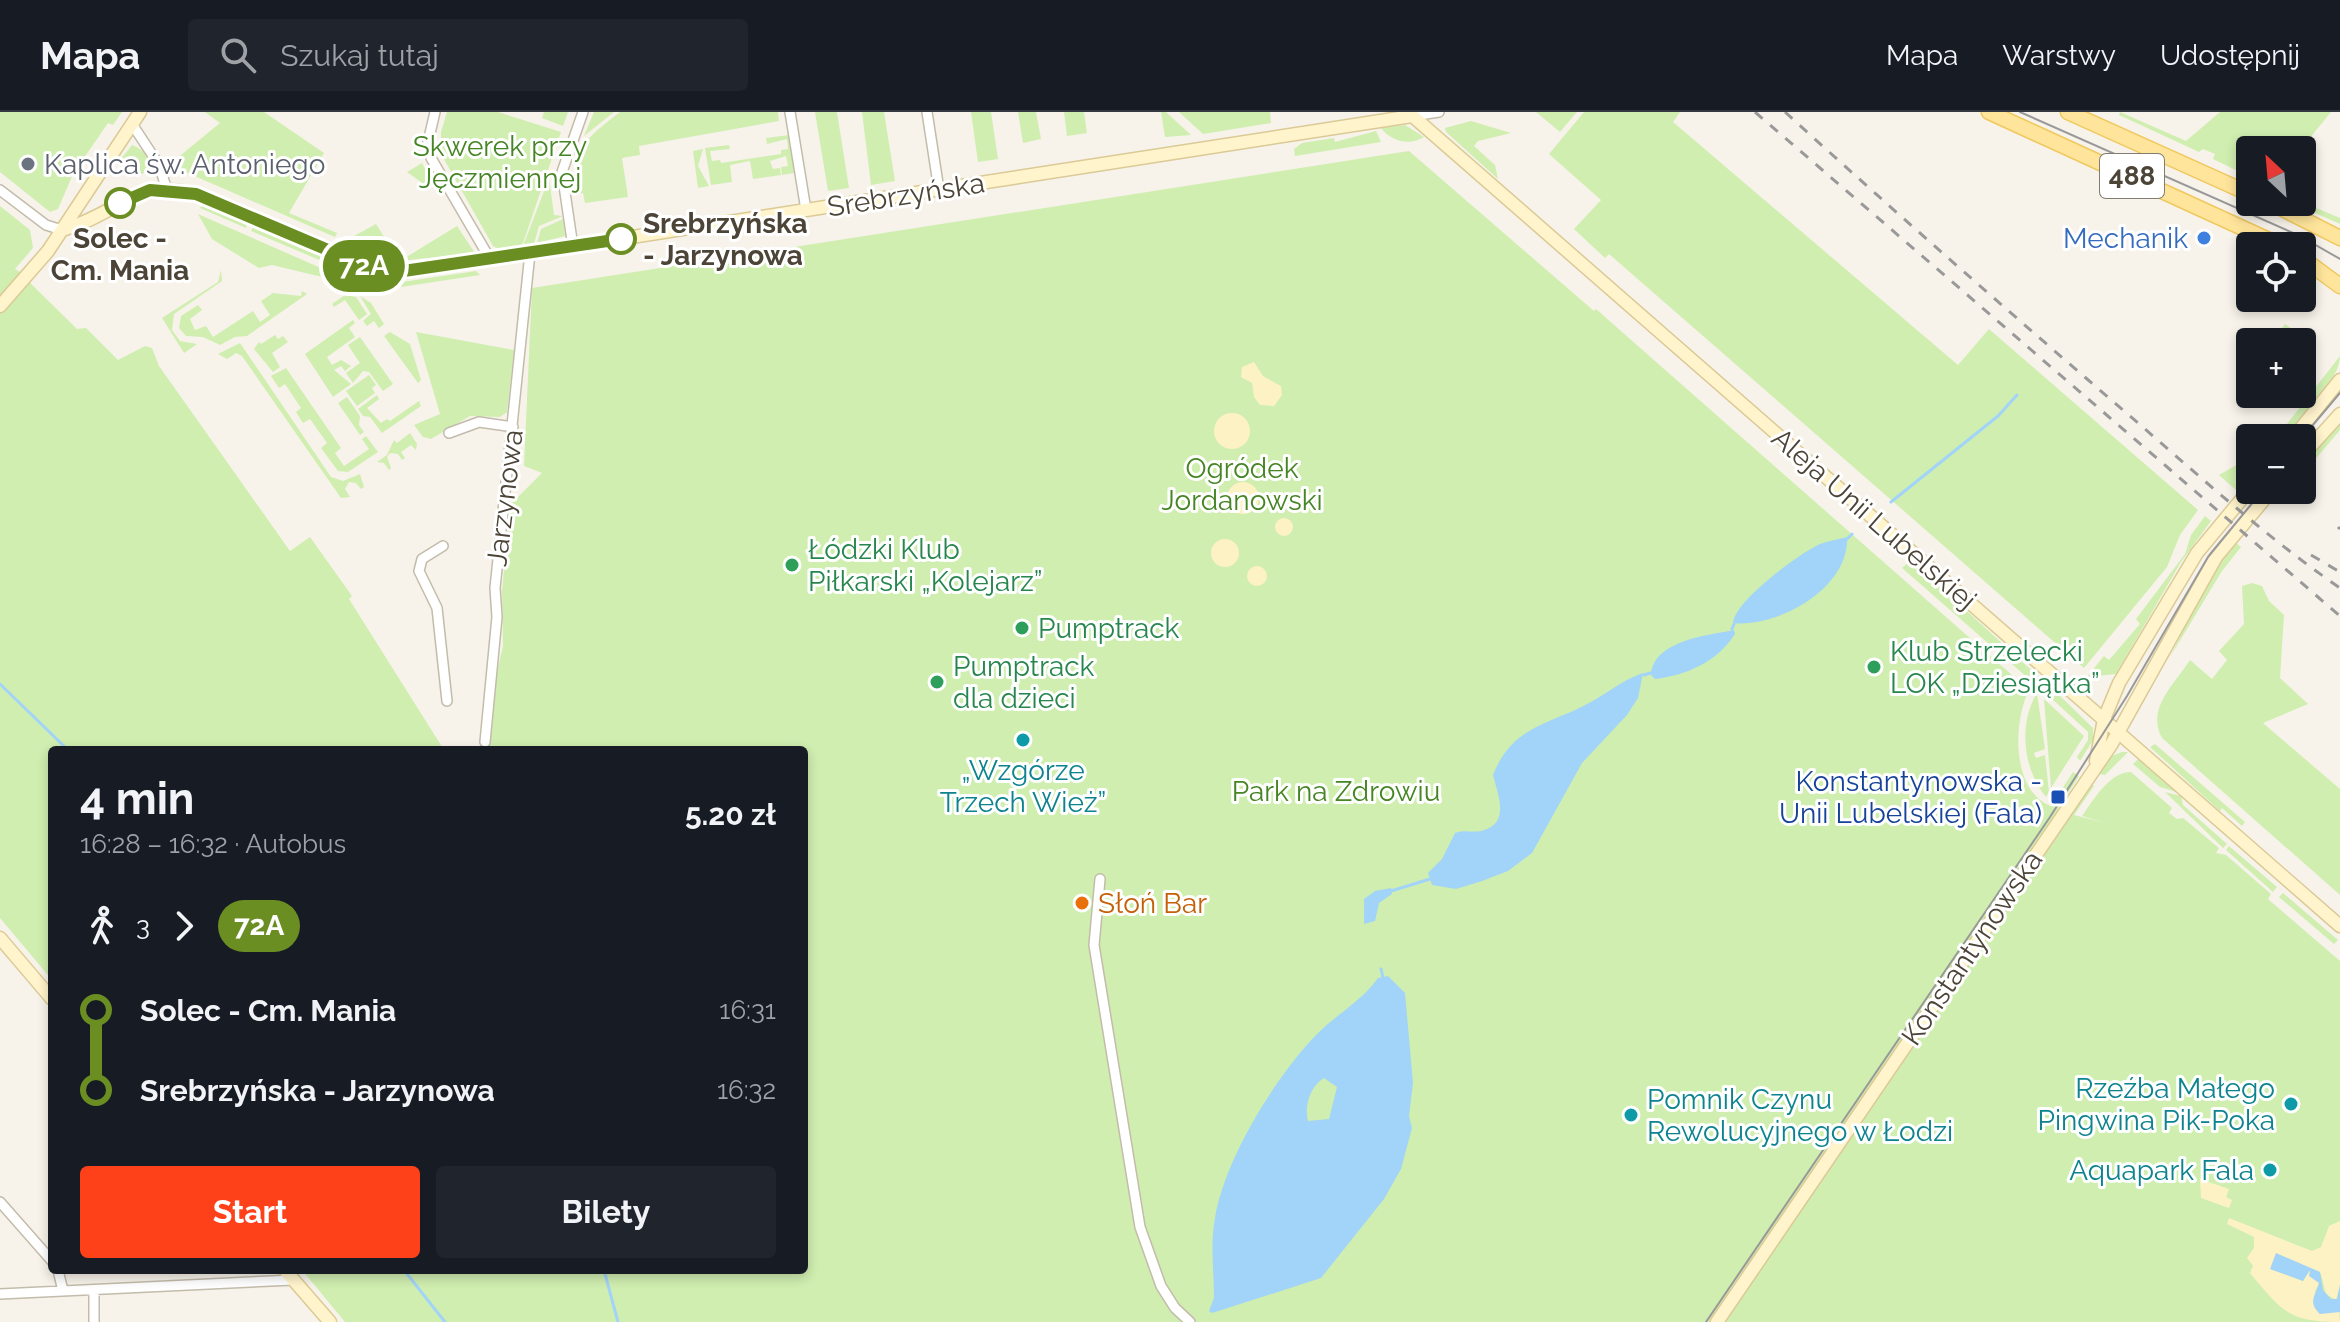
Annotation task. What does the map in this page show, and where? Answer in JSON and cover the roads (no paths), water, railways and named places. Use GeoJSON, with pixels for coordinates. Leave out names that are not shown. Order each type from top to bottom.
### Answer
{"type":"FeatureCollection","features":[{"type":"Feature","properties":{"kind":"main road","name":"488"},"geometry":{"type":"LineString","coordinates":[[1989,112],[2251,232]]}},
{"type":"Feature","properties":{"kind":"main road","name":"488"},"geometry":{"type":"LineString","coordinates":[[2068,112],[2236,188]]}},
{"type":"Feature","properties":{"kind":"main road"},"geometry":{"type":"LineString","coordinates":[[2297,216],[2340,238]]}},
{"type":"Feature","properties":{"kind":"main road"},"geometry":{"type":"LineString","coordinates":[[2316,268],[2340,286]]}},
{"type":"Feature","properties":{"kind":"street"},"geometry":{"type":"LineString","coordinates":[[0,306],[62,230],[140,112]]}},
{"type":"Feature","properties":{"kind":"street"},"geometry":{"type":"LineString","coordinates":[[435,112],[428,142],[431,158],[490,259]]}},
{"type":"Feature","properties":{"kind":"street"},"geometry":{"type":"LineString","coordinates":[[573,247],[562,172],[583,112]]}},
{"type":"Feature","properties":{"kind":"street"},"geometry":{"type":"LineString","coordinates":[[790,112],[806,210]]}},
{"type":"Feature","properties":{"kind":"street"},"geometry":{"type":"LineString","coordinates":[[927,112],[939,190]]}},
{"type":"Feature","properties":{"kind":"street","name":"Srebrzyńska"},"geometry":{"type":"LineString","coordinates":[[62,230],[91,220],[137,194],[167,190],[205,197],[379,271],[400,273],[1410,114],[1439,112]]}},
{"type":"Feature","properties":{"kind":"street","name":"Aleja Unii Lubelskiej"},"geometry":{"type":"LineString","coordinates":[[1410,114],[2340,926]]}},
{"type":"Feature","properties":{"kind":"street"},"geometry":{"type":"LineString","coordinates":[[132,124],[159,165],[167,190]]}},
{"type":"Feature","properties":{"kind":"street"},"geometry":{"type":"LineString","coordinates":[[0,190],[46,225],[62,230]]}},
{"type":"Feature","properties":{"kind":"street","name":"Jarzynowa"},"geometry":{"type":"LineString","coordinates":[[485,742],[497,617],[495,588],[530,253]]}},
{"type":"Feature","properties":{"kind":"street"},"geometry":{"type":"LineString","coordinates":[[2304,424],[2340,380]]}},
{"type":"Feature","properties":{"kind":"street"},"geometry":{"type":"LineString","coordinates":[[2316,441],[2340,414]]}},
{"type":"Feature","properties":{"kind":"street"},"geometry":{"type":"LineString","coordinates":[[449,433],[479,422],[513,427]]}},
{"type":"Feature","properties":{"kind":"street","name":"Konstantynowska"},"geometry":{"type":"LineString","coordinates":[[2092,772],[2104,719],[2119,683],[2188,566],[2238,504]]}},
{"type":"Feature","properties":{"kind":"street","name":"Konstantynowska"},"geometry":{"type":"LineString","coordinates":[[1717,1322],[2119,732],[2207,572],[2260,504]]}},
{"type":"Feature","properties":{"kind":"street"},"geometry":{"type":"LineString","coordinates":[[443,546],[422,559],[419,571],[437,608],[447,701]]}},
{"type":"Feature","properties":{"kind":"street"},"geometry":{"type":"LineString","coordinates":[[1100,879],[1094,945],[1140,1227],[1161,1286],[1175,1308],[1190,1322]]}},
{"type":"Feature","properties":{"kind":"street"},"geometry":{"type":"LineString","coordinates":[[0,938],[48,994]]}},
{"type":"Feature","properties":{"kind":"street"},"geometry":{"type":"LineString","coordinates":[[0,1202],[48,1256]]}},
{"type":"Feature","properties":{"kind":"street"},"geometry":{"type":"LineString","coordinates":[[59,1274],[63,1291]]}},
{"type":"Feature","properties":{"kind":"street"},"geometry":{"type":"LineString","coordinates":[[0,1294],[289,1275],[330,1322]]}},
{"type":"Feature","properties":{"kind":"street"},"geometry":{"type":"LineString","coordinates":[[94,1290],[94,1322]]}},
{"type":"Feature","properties":{"kind":"water"},"geometry":{"type":"Polygon","coordinates":[[[1847,537],[1845,556],[1837,573],[1808,601],[1770,619],[1733,623],[1744,603],[1781,569],[1816,546],[1847,537]]]}},
{"type":"Feature","properties":{"kind":"water"},"geometry":{"type":"Polygon","coordinates":[[[1734,630],[1735,634],[1728,644],[1700,666],[1667,677],[1655,679],[1651,675],[1654,663],[1672,647],[1698,637],[1734,630]]]}},
{"type":"Feature","properties":{"kind":"water"},"geometry":{"type":"Polygon","coordinates":[[[1643,673],[1638,698],[1627,715],[1582,763],[1532,853],[1508,871],[1482,881],[1456,889],[1432,885],[1428,873],[1442,859],[1455,833],[1481,831],[1496,822],[1500,808],[1493,775],[1511,746],[1533,729],[1643,673]]]}},
{"type":"Feature","properties":{"kind":"water"},"geometry":{"type":"Polygon","coordinates":[[[1391,888],[1392,894],[1379,903],[1375,921],[1364,924],[1364,899],[1375,891],[1391,888]]]}},
{"type":"Feature","properties":{"kind":"water"},"geometry":{"type":"Polygon","coordinates":[[[1388,976],[1405,993],[1413,1083],[1409,1116],[1412,1128],[1401,1169],[1384,1199],[1321,1278],[1212,1313],[1209,1311],[1214,1298],[1212,1248],[1215,1218],[1220,1195],[1240,1146],[1268,1097],[1300,1054],[1323,1028],[1364,994],[1378,978],[1388,976]],[[1324,1078],[1315,1086],[1308,1103],[1308,1121],[1329,1119],[1337,1087],[1324,1078]]]}},
{"type":"Feature","properties":{"kind":"water"},"geometry":{"type":"Polygon","coordinates":[[[2276,1253],[2320,1272],[2323,1290],[2331,1299],[2337,1299],[2340,1285],[2340,1312],[2320,1314],[2316,1310],[2314,1298],[2319,1283],[2309,1276],[2310,1270],[2303,1281],[2270,1269],[2276,1253]]]}},
{"type":"Feature","properties":{"kind":"waterway"},"geometry":{"type":"LineString","coordinates":[[1891,502],[1998,416],[2017,395]]}},
{"type":"Feature","properties":{"kind":"waterway"},"geometry":{"type":"LineString","coordinates":[[1847,539],[1852,534]]}},
{"type":"Feature","properties":{"kind":"waterway"},"geometry":{"type":"LineString","coordinates":[[1732,629],[1734,624]]}},
{"type":"Feature","properties":{"kind":"waterway"},"geometry":{"type":"LineString","coordinates":[[1644,675],[1650,673]]}},
{"type":"Feature","properties":{"kind":"waterway"},"geometry":{"type":"LineString","coordinates":[[0,684],[64,746]]}},
{"type":"Feature","properties":{"kind":"waterway"},"geometry":{"type":"LineString","coordinates":[[1391,891],[1430,879]]}},
{"type":"Feature","properties":{"kind":"waterway"},"geometry":{"type":"LineString","coordinates":[[1381,969],[1383,977]]}},
{"type":"Feature","properties":{"kind":"waterway"},"geometry":{"type":"LineString","coordinates":[[407,1274],[445,1322]]}},
{"type":"Feature","properties":{"kind":"waterway"},"geometry":{"type":"LineString","coordinates":[[605,1274],[618,1322]]}},
{"type":"Feature","properties":{"kind":"tram line"},"geometry":{"type":"LineString","coordinates":[[2020,112],[2300,236],[2340,259]]}},
{"type":"Feature","properties":{"kind":"tram line"},"geometry":{"type":"LineString","coordinates":[[2314,424],[2340,393]]}},
{"type":"Feature","properties":{"kind":"tram line"},"geometry":{"type":"LineString","coordinates":[[1706,1322],[2050,817],[2127,696],[2208,557],[2252,504]]}},
{"type":"Feature","properties":{"kind":"railway"},"geometry":{"type":"LineString","coordinates":[[1755,112],[2340,616]]}},
{"type":"Feature","properties":{"kind":"railway"},"geometry":{"type":"LineString","coordinates":[[1785,112],[2203,479],[2340,588]]}},
{"type":"Feature","properties":{"kind":"railway"},"geometry":{"type":"LineString","coordinates":[[2311,555],[2340,572]]}},
{"type":"Feature","properties":{"kind":"place","name":"Kaplica św. Antoniego"},"geometry":{"type":"Point","coordinates":[28,164]}},
{"type":"Feature","properties":{"kind":"place","name":"Solec - Cm. Mania"},"geometry":{"type":"Point","coordinates":[120,203]}},
{"type":"Feature","properties":{"kind":"place","name":"Mechanik"},"geometry":{"type":"Point","coordinates":[2204,238]}},
{"type":"Feature","properties":{"kind":"place","name":"Srebrzyńska - Jarzynowa"},"geometry":{"type":"Point","coordinates":[621,239]}},
{"type":"Feature","properties":{"kind":"place","name":"Łódzki Klub Piłkarski „Kolejarz”"},"geometry":{"type":"Point","coordinates":[792,565]}},
{"type":"Feature","properties":{"kind":"place","name":"Pumptrack"},"geometry":{"type":"Point","coordinates":[1022,628]}},
{"type":"Feature","properties":{"kind":"place","name":"Klub Strzelecki LOK „Dziesiątka”"},"geometry":{"type":"Point","coordinates":[1874,667]}},
{"type":"Feature","properties":{"kind":"place","name":"Pumptrack dla dzieci"},"geometry":{"type":"Point","coordinates":[937,682]}},
{"type":"Feature","properties":{"kind":"place","name":"„Wzgórze Trzech Wież”"},"geometry":{"type":"Point","coordinates":[1023,740]}},
{"type":"Feature","properties":{"kind":"place","name":"Konstantynowska - Unii Lubelskiej (Fala)"},"geometry":{"type":"Point","coordinates":[2058,797]}},
{"type":"Feature","properties":{"kind":"place","name":"Słoń Bar"},"geometry":{"type":"Point","coordinates":[1082,903]}},
{"type":"Feature","properties":{"kind":"place","name":"Rzeźba Małego Pingwina Pik-Poka"},"geometry":{"type":"Point","coordinates":[2291,1104]}},
{"type":"Feature","properties":{"kind":"place","name":"Pomnik Czynu Rewolucyjnego w Łodzi"},"geometry":{"type":"Point","coordinates":[1631,1115]}},
{"type":"Feature","properties":{"kind":"place","name":"Aquapark Fala"},"geometry":{"type":"Point","coordinates":[2270,1170]}},
{"type":"Feature","properties":{"kind":"park label","name":"Skwerek przy Jęczmiennej"},"geometry":{"type":"Point","coordinates":[500,162]}},
{"type":"Feature","properties":{"kind":"park label","name":"Ogródek Jordanowski"},"geometry":{"type":"Point","coordinates":[1242,484]}},
{"type":"Feature","properties":{"kind":"park label","name":"Park na Zdrowiu"},"geometry":{"type":"Point","coordinates":[1336,791]}}]}
